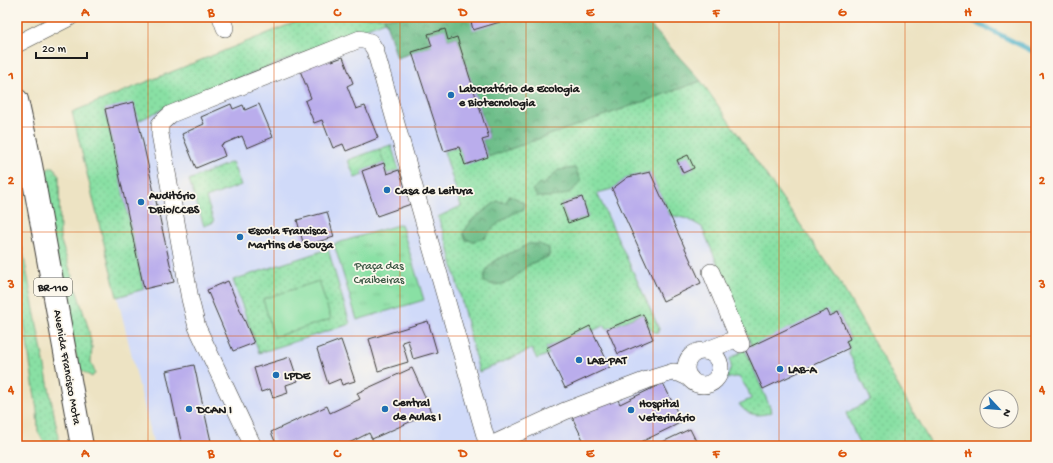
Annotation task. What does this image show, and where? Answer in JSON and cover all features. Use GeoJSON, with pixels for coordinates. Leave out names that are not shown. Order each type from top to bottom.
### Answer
{"type":"FeatureCollection","features":[{"type":"Feature","properties":{"kind":"main road","name":"Avenida Francisco Mota"},"geometry":{"type":"LineString","coordinates":[[17,100],[24,168],[82,446]]}},
{"type":"Feature","properties":{"kind":"street"},"geometry":{"type":"LineString","coordinates":[[17,44],[70,17]]}},
{"type":"Feature","properties":{"kind":"street"},"geometry":{"type":"LineString","coordinates":[[252,446],[205,346],[193,314],[160,134],[160,124],[171,114],[360,39],[370,42],[375,50],[488,446],[565,411],[647,380],[673,372],[701,384],[713,382],[717,376],[720,364],[716,358],[706,351]]}},
{"type":"Feature","properties":{"kind":"street"},"geometry":{"type":"LineString","coordinates":[[690,378],[686,366],[689,359],[699,352],[740,341],[711,272]]}},
{"type":"Feature","properties":{"kind":"shaded area"},"geometry":{"type":"Polygon","coordinates":[[[309,17],[643,17],[701,81],[838,279],[932,446],[154,446],[72,112],[309,17]]]}},
{"type":"Feature","properties":{"kind":"green space"},"geometry":{"type":"Polygon","coordinates":[[[308,17],[384,17],[385,21],[167,107],[138,121],[105,109],[144,289],[117,297],[72,112],[308,17]]]}},
{"type":"Feature","properties":{"kind":"green space"},"geometry":{"type":"Polygon","coordinates":[[[384,17],[470,17],[474,29],[499,22],[498,17],[643,17],[701,81],[488,157],[482,140],[489,138],[457,37],[448,40],[444,29],[432,46],[397,58],[384,17]]]}},
{"type":"Feature","properties":{"kind":"green space"},"geometry":{"type":"Polygon","coordinates":[[[701,81],[838,279],[932,446],[860,446],[846,413],[871,400],[849,353],[849,348],[846,341],[850,338],[838,312],[752,346],[702,227],[688,219],[670,215],[650,172],[628,177],[612,189],[597,193],[657,324],[659,329],[658,333],[652,331],[642,314],[607,329],[605,325],[592,331],[590,327],[546,348],[549,354],[537,359],[532,349],[479,372],[448,246],[438,217],[461,206],[444,151],[459,147],[465,164],[701,81]],[[688,156],[677,160],[683,173],[694,168],[688,156]],[[581,197],[561,204],[568,223],[588,216],[581,197]]]}},
{"type":"Feature","properties":{"kind":"green space"},"geometry":{"type":"Polygon","coordinates":[[[391,145],[399,170],[387,174],[379,149],[391,145]]]}},
{"type":"Feature","properties":{"kind":"green space"},"geometry":{"type":"Polygon","coordinates":[[[379,149],[384,163],[362,171],[363,175],[355,178],[348,160],[379,149]]]}},
{"type":"Feature","properties":{"kind":"green space"},"geometry":{"type":"Polygon","coordinates":[[[232,162],[241,185],[206,198],[214,222],[204,226],[189,180],[232,162]]]}},
{"type":"Feature","properties":{"kind":"green space"},"geometry":{"type":"Polygon","coordinates":[[[50,167],[54,167],[59,176],[60,238],[88,327],[92,347],[91,362],[95,373],[92,377],[79,369],[42,182],[45,172],[50,167]]]}},
{"type":"Feature","properties":{"kind":"green space"},"geometry":{"type":"Polygon","coordinates":[[[575,168],[581,180],[573,190],[568,193],[550,197],[537,197],[532,190],[539,183],[543,185],[558,170],[575,168]]]}},
{"type":"Feature","properties":{"kind":"green space"},"geometry":{"type":"Polygon","coordinates":[[[510,195],[524,203],[524,209],[514,213],[502,221],[487,234],[485,238],[474,241],[466,240],[463,233],[472,220],[497,201],[506,202],[510,195]]]}},
{"type":"Feature","properties":{"kind":"green space","name":"Praça das Craibeiras"},"geometry":{"type":"Polygon","coordinates":[[[401,224],[424,300],[357,320],[334,244],[401,224]]]}},
{"type":"Feature","properties":{"kind":"green space"},"geometry":{"type":"Polygon","coordinates":[[[528,244],[539,244],[549,248],[549,256],[528,265],[517,276],[502,284],[497,285],[484,282],[488,267],[493,262],[528,244]]]}},
{"type":"Feature","properties":{"kind":"green space"},"geometry":{"type":"Polygon","coordinates":[[[22,247],[60,446],[46,446],[38,432],[37,411],[24,321],[22,247]]]}},
{"type":"Feature","properties":{"kind":"green space"},"geometry":{"type":"Polygon","coordinates":[[[328,249],[350,324],[259,353],[233,280],[328,249]]]}},
{"type":"Feature","properties":{"kind":"green space"},"geometry":{"type":"Polygon","coordinates":[[[319,281],[331,319],[274,337],[263,299],[319,281]]]}},
{"type":"Feature","properties":{"kind":"green space"},"geometry":{"type":"Polygon","coordinates":[[[745,349],[772,412],[758,415],[746,411],[739,404],[751,399],[748,390],[739,377],[727,379],[731,366],[730,359],[745,349]]]}},
{"type":"Feature","properties":{"kind":"building"},"geometry":{"type":"Polygon","coordinates":[[[470,17],[498,17],[500,22],[473,30],[470,17]]]}},
{"type":"Feature","properties":{"kind":"building","name":"Laboratório de Ecologia e Biotecnologia"},"geometry":{"type":"Polygon","coordinates":[[[445,29],[448,40],[457,37],[489,138],[482,140],[488,157],[465,165],[459,147],[444,151],[412,52],[432,46],[428,34],[445,29]]]}},
{"type":"Feature","properties":{"kind":"building"},"geometry":{"type":"Polygon","coordinates":[[[330,56],[332,61],[343,57],[353,83],[347,86],[356,109],[365,106],[378,138],[346,151],[343,144],[333,148],[322,120],[314,123],[305,101],[311,98],[299,68],[330,56]]]}},
{"type":"Feature","properties":{"kind":"building","name":"Auditório DBio/CCBS"},"geometry":{"type":"Polygon","coordinates":[[[134,102],[174,282],[144,289],[105,109],[134,102]]]}},
{"type":"Feature","properties":{"kind":"building"},"geometry":{"type":"Polygon","coordinates":[[[231,104],[233,109],[243,105],[245,110],[259,104],[273,137],[247,148],[242,136],[221,145],[225,156],[196,168],[182,134],[204,124],[201,117],[231,104]]]}},
{"type":"Feature","properties":{"kind":"building"},"geometry":{"type":"Polygon","coordinates":[[[688,155],[694,168],[683,173],[677,160],[688,155]]]}},
{"type":"Feature","properties":{"kind":"building","name":"Casa de Leitura"},"geometry":{"type":"Polygon","coordinates":[[[384,163],[387,174],[399,170],[411,204],[377,216],[362,171],[384,163]]]}},
{"type":"Feature","properties":{"kind":"building"},"geometry":{"type":"Polygon","coordinates":[[[650,172],[701,283],[663,301],[612,189],[628,177],[650,172]]]}},
{"type":"Feature","properties":{"kind":"building"},"geometry":{"type":"Polygon","coordinates":[[[582,197],[588,216],[568,223],[561,204],[582,197]]]}},
{"type":"Feature","properties":{"kind":"building"},"geometry":{"type":"Polygon","coordinates":[[[327,212],[334,237],[304,246],[297,220],[327,212]]]}},
{"type":"Feature","properties":{"kind":"building"},"geometry":{"type":"Polygon","coordinates":[[[228,281],[254,343],[233,351],[207,290],[228,281]]]}},
{"type":"Feature","properties":{"kind":"building","name":"LAB-A"},"geometry":{"type":"Polygon","coordinates":[[[827,310],[830,316],[838,312],[850,339],[846,341],[849,348],[763,389],[745,349],[827,310]]]}},
{"type":"Feature","properties":{"kind":"building"},"geometry":{"type":"Polygon","coordinates":[[[643,314],[653,339],[618,354],[607,329],[643,314]]]}},
{"type":"Feature","properties":{"kind":"building"},"geometry":{"type":"Polygon","coordinates":[[[428,321],[437,352],[413,359],[408,340],[402,342],[408,362],[378,371],[369,339],[428,321]]]}},
{"type":"Feature","properties":{"kind":"building","name":"LAB-PAT"},"geometry":{"type":"Polygon","coordinates":[[[590,326],[610,367],[565,388],[546,348],[590,326]]]}},
{"type":"Feature","properties":{"kind":"building"},"geometry":{"type":"Polygon","coordinates":[[[341,340],[355,381],[342,385],[340,379],[328,384],[317,349],[341,340]]]}},
{"type":"Feature","properties":{"kind":"building","name":"LPDE"},"geometry":{"type":"Polygon","coordinates":[[[290,357],[298,381],[286,385],[288,393],[273,398],[270,389],[261,392],[254,368],[290,357]]]}},
{"type":"Feature","properties":{"kind":"building","name":"DCAN I"},"geometry":{"type":"Polygon","coordinates":[[[194,365],[212,446],[182,446],[166,371],[194,365]]]}},
{"type":"Feature","properties":{"kind":"building","name":"Central de Aulas I"},"geometry":{"type":"Polygon","coordinates":[[[412,368],[432,412],[372,439],[369,433],[343,446],[277,446],[271,432],[327,406],[330,413],[360,399],[357,393],[412,368]]]}},
{"type":"Feature","properties":{"kind":"building","name":"Hospital Veterinário"},"geometry":{"type":"Polygon","coordinates":[[[663,383],[682,422],[637,444],[638,446],[586,446],[572,417],[616,396],[620,404],[663,383]]]}},
{"type":"Feature","properties":{"kind":"building"},"geometry":{"type":"Polygon","coordinates":[[[690,429],[697,443],[691,446],[654,446],[690,429]]]}},
{"type":"Feature","properties":{"kind":"waterway"},"geometry":{"type":"LineString","coordinates":[[965,17],[1036,53]]}},
{"type":"Feature","properties":{"kind":"place","name":"Laboratório de Ecologia e Biotecnologia"},"geometry":{"type":"Point","coordinates":[451,95]}},
{"type":"Feature","properties":{"kind":"place","name":"Casa de Leitura"},"geometry":{"type":"Point","coordinates":[387,190]}},
{"type":"Feature","properties":{"kind":"place","name":"Auditório DBio/CCBS"},"geometry":{"type":"Point","coordinates":[141,202]}},
{"type":"Feature","properties":{"kind":"place","name":"Escola Francisca Martins de Souza"},"geometry":{"type":"Point","coordinates":[240,237]}},
{"type":"Feature","properties":{"kind":"place","name":"LAB-PAT"},"geometry":{"type":"Point","coordinates":[579,360]}},
{"type":"Feature","properties":{"kind":"place","name":"LAB-A"},"geometry":{"type":"Point","coordinates":[780,369]}},
{"type":"Feature","properties":{"kind":"place","name":"LPDE"},"geometry":{"type":"Point","coordinates":[276,375]}},
{"type":"Feature","properties":{"kind":"place","name":"DCAN I"},"geometry":{"type":"Point","coordinates":[189,409]}},
{"type":"Feature","properties":{"kind":"place","name":"Central de Aulas I"},"geometry":{"type":"Point","coordinates":[385,409]}},
{"type":"Feature","properties":{"kind":"place","name":"Hospital Veterinário"},"geometry":{"type":"Point","coordinates":[631,410]}}]}
